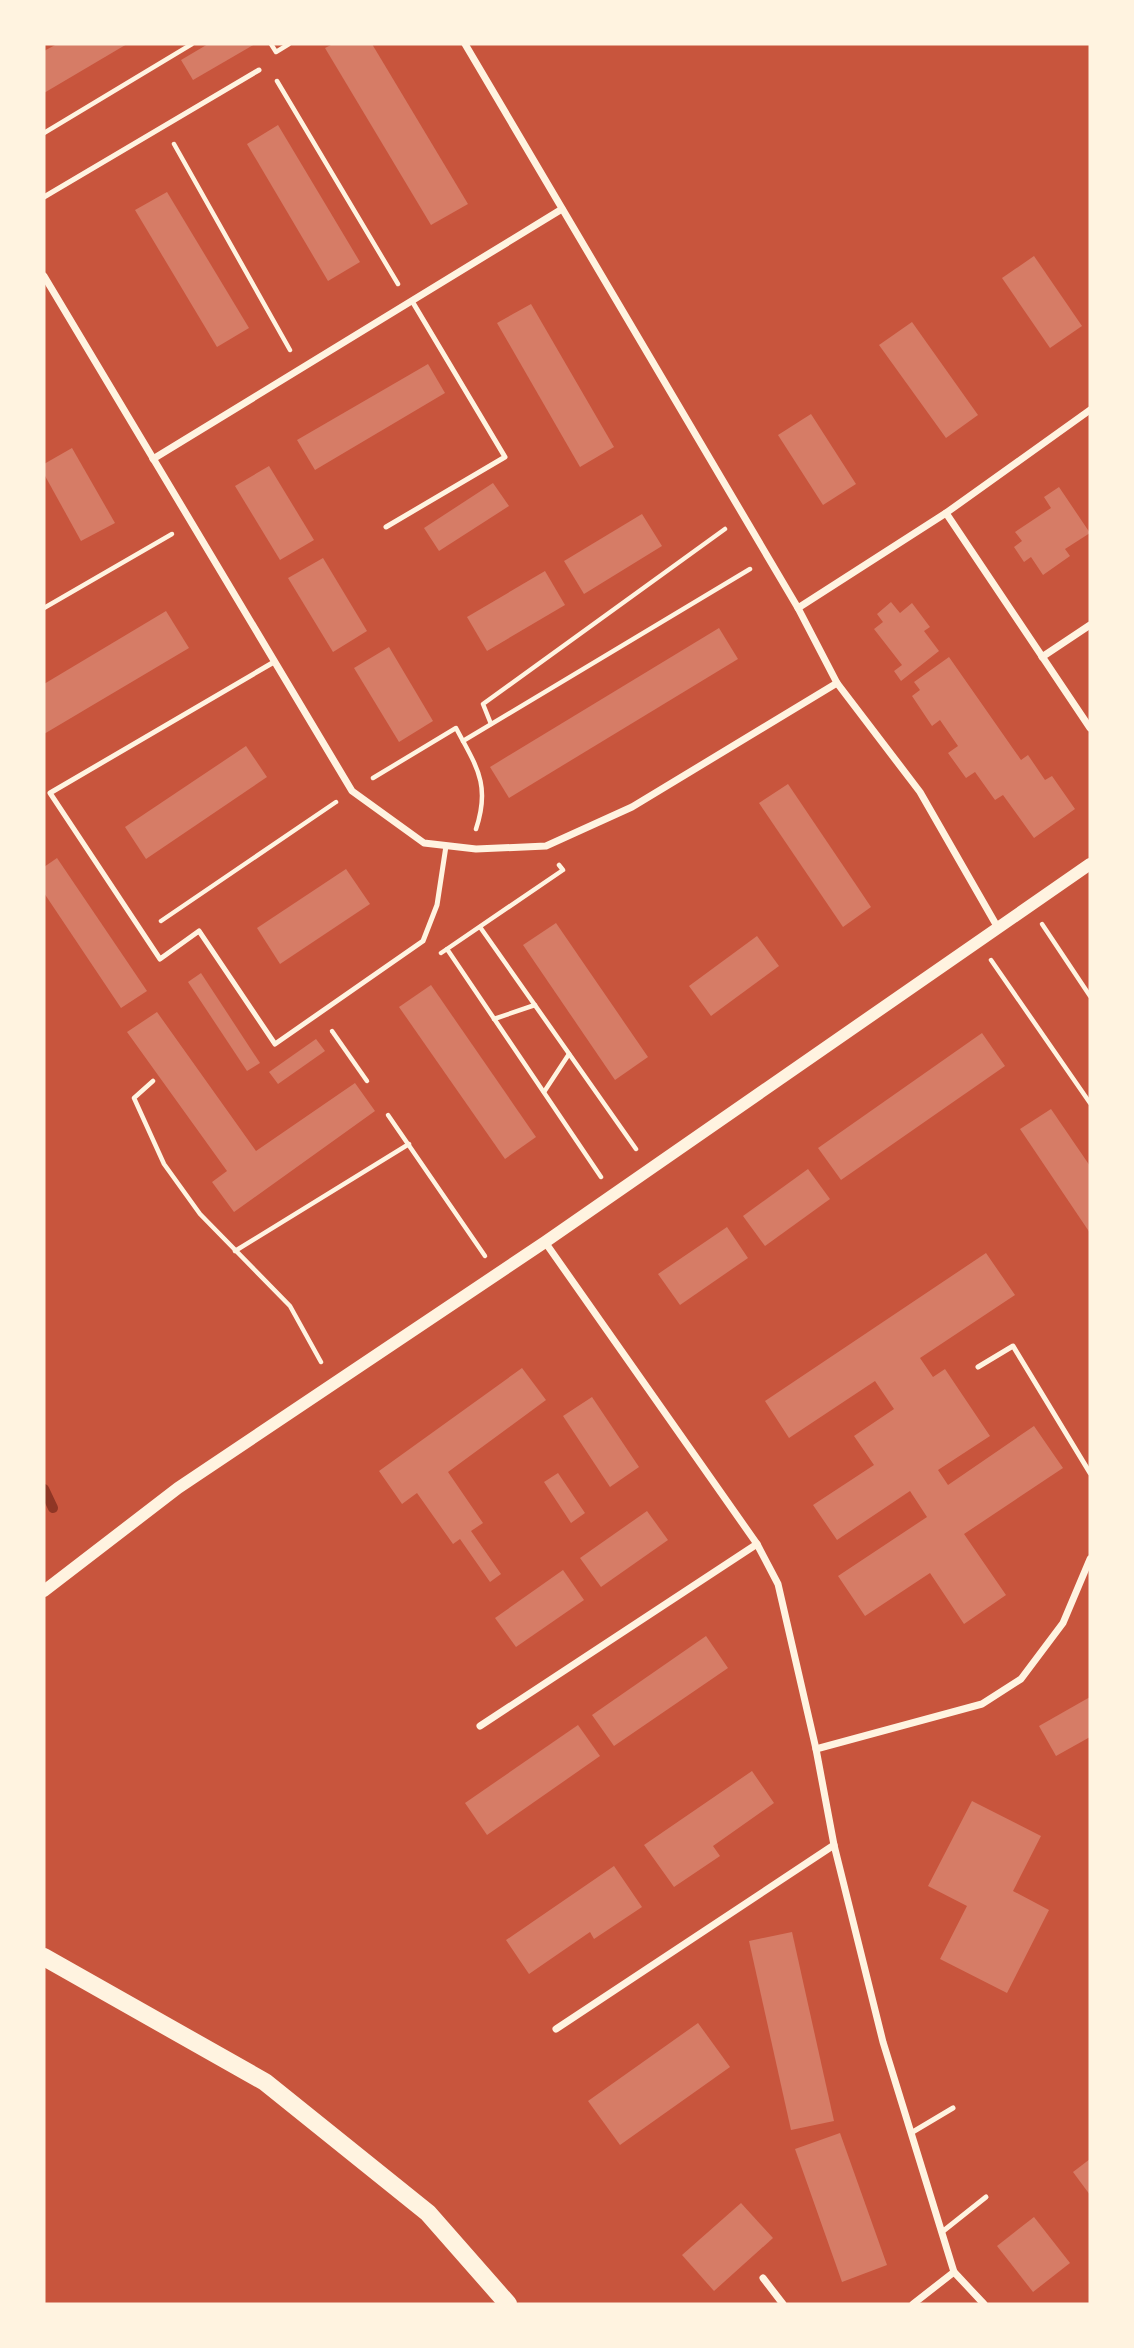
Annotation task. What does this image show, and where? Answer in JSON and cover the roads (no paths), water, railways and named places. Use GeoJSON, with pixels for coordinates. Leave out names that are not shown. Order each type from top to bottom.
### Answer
{"type":"FeatureCollection","features":[{"type":"Feature","properties":{"kind":"main road"},"geometry":{"type":"LineString","coordinates":[[44,1957],[265,2082],[428,2213],[508,2304]]}},
{"type":"Feature","properties":{"kind":"street"},"geometry":{"type":"LineString","coordinates":[[465,44],[769,558],[837,683],[920,792],[998,928]]}},
{"type":"Feature","properties":{"kind":"street"},"geometry":{"type":"LineString","coordinates":[[153,460],[562,209]]}},
{"type":"Feature","properties":{"kind":"street"},"geometry":{"type":"LineString","coordinates":[[44,276],[352,791],[424,843],[470,848],[547,846],[632,807],[837,683]]}},
{"type":"Feature","properties":{"kind":"street"},"geometry":{"type":"LineString","coordinates":[[798,608],[946,513],[1090,410]]}},
{"type":"Feature","properties":{"kind":"street"},"geometry":{"type":"LineString","coordinates":[[946,513],[1090,728]]}},
{"type":"Feature","properties":{"kind":"street"},"geometry":{"type":"LineString","coordinates":[[1042,657],[1090,625]]}},
{"type":"Feature","properties":{"kind":"street"},"geometry":{"type":"LineString","coordinates":[[44,1591],[178,1488],[545,1242],[1090,864]]}},
{"type":"Feature","properties":{"kind":"street"},"geometry":{"type":"LineString","coordinates":[[545,1242],[757,1544],[778,1584],[816,1749],[834,1845],[883,2042],[954,2272],[984,2304]]}},
{"type":"Feature","properties":{"kind":"street"},"geometry":{"type":"LineString","coordinates":[[480,1726],[757,1544]]}},
{"type":"Feature","properties":{"kind":"street"},"geometry":{"type":"LineString","coordinates":[[816,1749],[982,1704],[1021,1679],[1063,1623],[1090,1559]]}},
{"type":"Feature","properties":{"kind":"street"},"geometry":{"type":"LineString","coordinates":[[556,2029],[834,1845]]}},
{"type":"Feature","properties":{"kind":"street"},"geometry":{"type":"LineString","coordinates":[[913,2304],[954,2272]]}},
{"type":"Feature","properties":{"kind":"street"},"geometry":{"type":"LineString","coordinates":[[764,2278],[783,2304]]}},
{"type":"Feature","properties":{"kind":"lane"},"geometry":{"type":"LineString","coordinates":[[44,197],[259,69]]}},
{"type":"Feature","properties":{"kind":"lane"},"geometry":{"type":"LineString","coordinates":[[386,527],[505,457],[410,302]]}},
{"type":"Feature","properties":{"kind":"lane"},"geometry":{"type":"LineString","coordinates":[[274,662],[50,793],[160,959],[199,931],[275,1044],[423,941],[437,905],[446,846]]}},
{"type":"Feature","properties":{"kind":"lane"},"geometry":{"type":"LineString","coordinates":[[978,1367],[1013,1346],[1090,1474]]}},
{"type":"Feature","properties":{"kind":"lane"},"geometry":{"type":"LineString","coordinates":[[911,2133],[953,2108]]}},
{"type":"Feature","properties":{"kind":"lane"},"geometry":{"type":"LineString","coordinates":[[942,2232],[986,2197]]}},
{"type":"Feature","properties":{"kind":"waterway"},"geometry":{"type":"LineString","coordinates":[[44,1489],[53,1508]]}}]}
